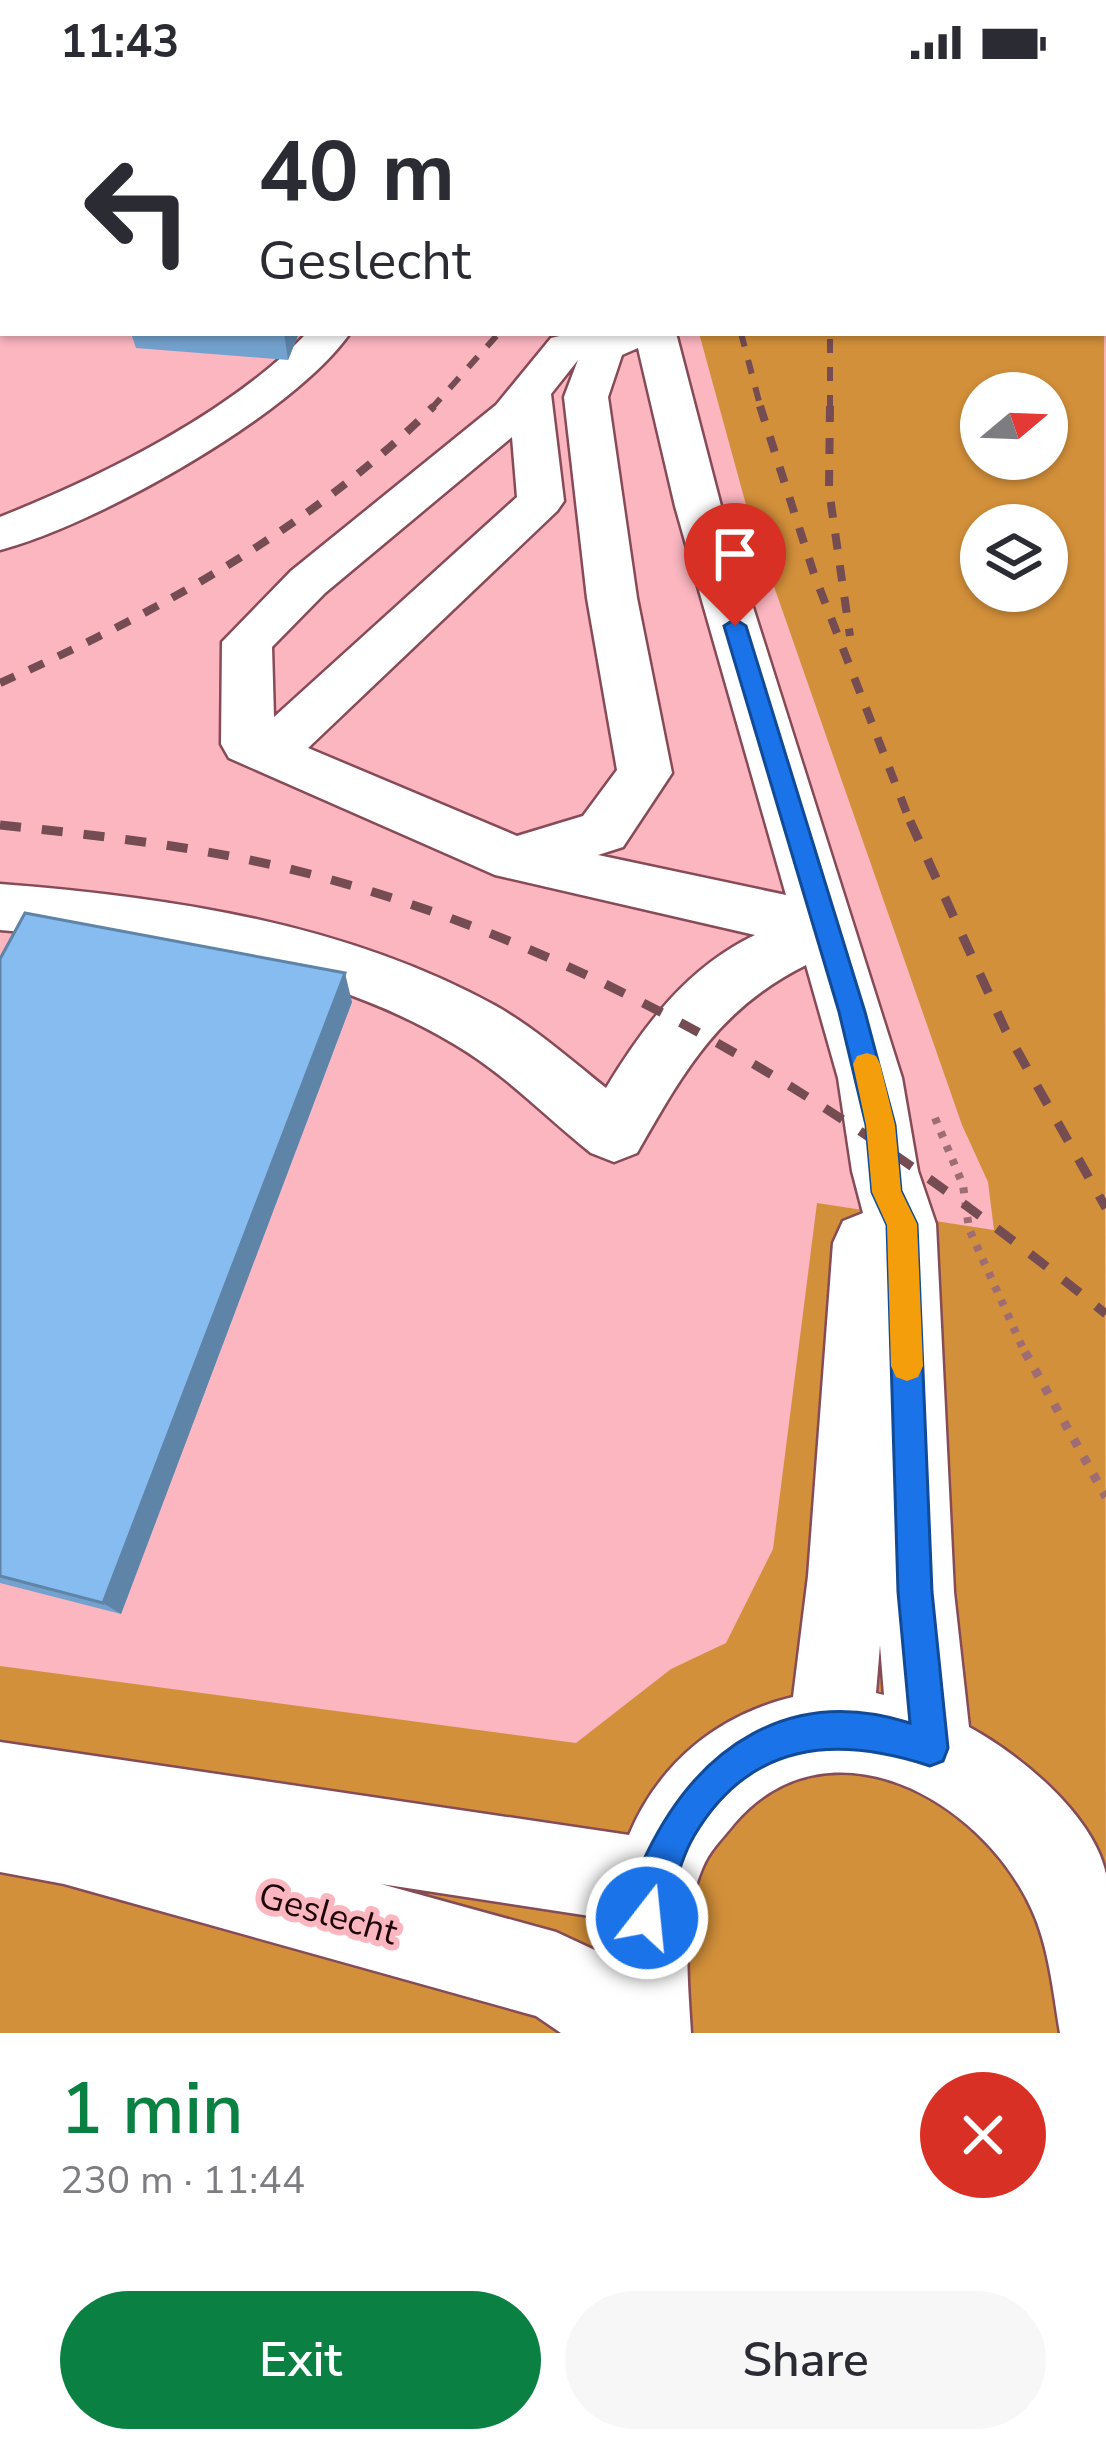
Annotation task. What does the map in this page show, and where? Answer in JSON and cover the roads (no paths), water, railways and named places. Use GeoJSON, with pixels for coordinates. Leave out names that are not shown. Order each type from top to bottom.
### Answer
{"type":"FeatureCollection","features":[{"type":"Feature","properties":{"kind":"street"},"geometry":{"type":"LineString","coordinates":[[0,536],[84,502],[214,428],[315,352],[327,336]]}},
{"type":"Feature","properties":{"kind":"street"},"geometry":{"type":"LineString","coordinates":[[610,336],[566,347],[512,414],[308,582],[247,642],[248,744],[515,859],[826,927]]}},
{"type":"Feature","properties":{"kind":"street"},"geometry":{"type":"LineString","coordinates":[[515,859],[603,832],[645,773],[612,598],[586,397],[603,348],[629,336]]}},
{"type":"Feature","properties":{"kind":"street"},"geometry":{"type":"LineString","coordinates":[[656,336],[698,506],[870,1078],[886,1192],[902,1224],[915,1592],[930,1748]]}},
{"type":"Feature","properties":{"kind":"street"},"geometry":{"type":"LineString","coordinates":[[269,753],[541,500],[529,392]]}},
{"type":"Feature","properties":{"kind":"street"},"geometry":{"type":"LineString","coordinates":[[0,907],[88,912],[269,948],[392,983],[478,1027],[614,1133],[666,1044],[741,969],[826,927]]}},
{"type":"Feature","properties":{"kind":"street"},"geometry":{"type":"LineString","coordinates":[[831,1728],[847,1576],[868,1225],[886,1192]]}},
{"type":"Feature","properties":{"kind":"street","name":"Geslecht"},"geometry":{"type":"LineString","coordinates":[[644,2033],[640,1955],[653,1882],[682,1820],[723,1773],[774,1742],[831,1728],[880,1732],[930,1748],[997,1792],[1052,1858],[1090,1941],[1106,2033]]}},
{"type":"Feature","properties":{"kind":"street"},"geometry":{"type":"LineString","coordinates":[[0,1784],[653,1882]]}},
{"type":"Feature","properties":{"kind":"street","name":"Geslecht"},"geometry":{"type":"LineString","coordinates":[[0,1828],[64,1840],[556,1977],[644,2033]]}},
{"type":"Feature","properties":{"kind":"railway"},"geometry":{"type":"LineString","coordinates":[[432,408],[496,336]]}},
{"type":"Feature","properties":{"kind":"railway"},"geometry":{"type":"LineString","coordinates":[[742,336],[761,409]]}},
{"type":"Feature","properties":{"kind":"railway"},"geometry":{"type":"LineString","coordinates":[[830,336],[830,406]]}},
{"type":"Feature","properties":{"kind":"railway"},"geometry":{"type":"LineString","coordinates":[[760,406],[814,574],[911,824]]}},
{"type":"Feature","properties":{"kind":"railway"},"geometry":{"type":"LineString","coordinates":[[830,406],[829,490],[850,636]]}},
{"type":"Feature","properties":{"kind":"railway"},"geometry":{"type":"LineString","coordinates":[[0,683],[117,627],[230,564],[336,491],[432,408]]}},
{"type":"Feature","properties":{"kind":"railway"},"geometry":{"type":"LineString","coordinates":[[910,821],[1005,1029],[1106,1208]]}},
{"type":"Feature","properties":{"kind":"railway"},"geometry":{"type":"LineString","coordinates":[[0,825],[154,843],[268,864],[417,906],[525,948],[730,1050],[827,1110],[923,1174],[1106,1314]]}}]}
